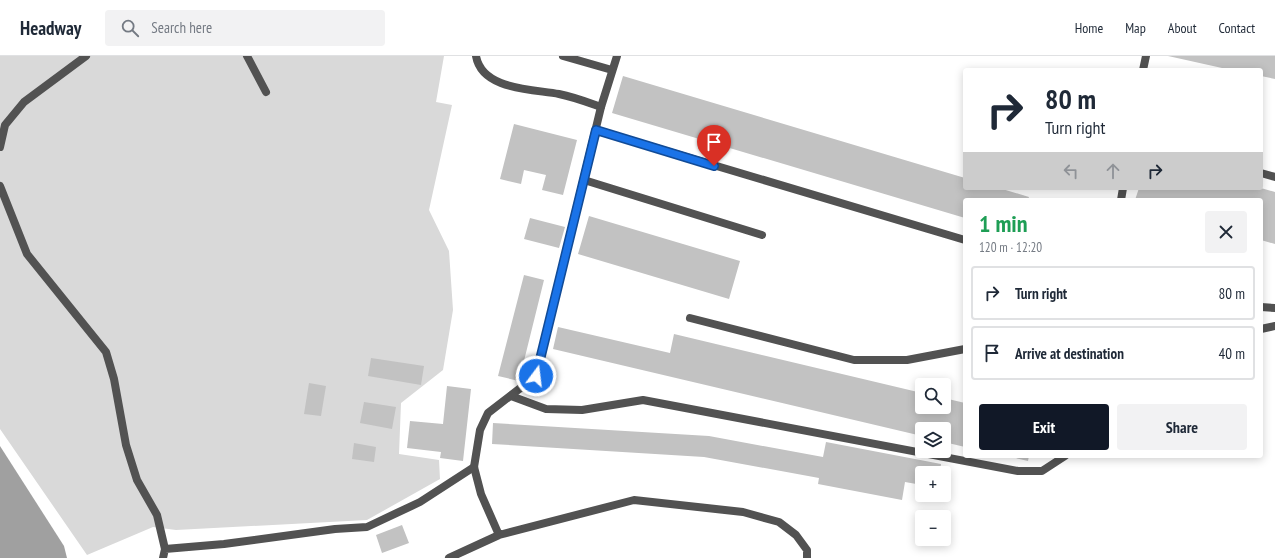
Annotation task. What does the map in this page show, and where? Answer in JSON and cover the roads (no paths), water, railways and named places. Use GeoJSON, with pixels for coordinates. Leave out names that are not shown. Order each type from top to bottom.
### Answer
{"type":"FeatureCollection","features":[{"type":"Feature","properties":{"kind":"street"},"geometry":{"type":"LineString","coordinates":[[0,147],[5,125],[24,102],[86,56]]}},
{"type":"Feature","properties":{"kind":"street"},"geometry":{"type":"LineString","coordinates":[[247,56],[266,92]]}},
{"type":"Feature","properties":{"kind":"street"},"geometry":{"type":"LineString","coordinates":[[476,56],[478,66],[488,76],[506,85],[560,94],[601,107]]}},
{"type":"Feature","properties":{"kind":"street"},"geometry":{"type":"LineString","coordinates":[[563,56],[612,70]]}},
{"type":"Feature","properties":{"kind":"street"},"geometry":{"type":"LineString","coordinates":[[499,535],[481,494],[474,466],[480,430],[488,413],[536,376],[601,107],[617,56]]}},
{"type":"Feature","properties":{"kind":"street"},"geometry":{"type":"LineString","coordinates":[[1143,68],[1146,56]]}},
{"type":"Feature","properties":{"kind":"street"},"geometry":{"type":"LineString","coordinates":[[596,130],[963,239]]}},
{"type":"Feature","properties":{"kind":"street"},"geometry":{"type":"LineString","coordinates":[[1263,174],[1275,177]]}},
{"type":"Feature","properties":{"kind":"street"},"geometry":{"type":"LineString","coordinates":[[584,180],[762,235]]}},
{"type":"Feature","properties":{"kind":"street"},"geometry":{"type":"LineString","coordinates":[[0,186],[27,254],[106,352],[114,379],[126,445],[138,480],[157,514],[165,549],[163,558]]}},
{"type":"Feature","properties":{"kind":"street"},"geometry":{"type":"LineString","coordinates":[[1263,307],[1275,308]]}},
{"type":"Feature","properties":{"kind":"street"},"geometry":{"type":"LineString","coordinates":[[690,318],[854,360],[907,360],[963,349]]}},
{"type":"Feature","properties":{"kind":"street"},"geometry":{"type":"LineString","coordinates":[[1263,329],[1275,326]]}},
{"type":"Feature","properties":{"kind":"street"},"geometry":{"type":"LineString","coordinates":[[510,396],[546,409],[582,410],[643,400],[1018,471],[1042,471],[1062,458]]}},
{"type":"Feature","properties":{"kind":"street"},"geometry":{"type":"LineString","coordinates":[[165,549],[224,544],[335,529],[367,527],[420,502],[474,466]]}},
{"type":"Feature","properties":{"kind":"street"},"geometry":{"type":"LineString","coordinates":[[449,558],[499,535],[634,500],[743,512],[779,522],[796,535],[807,550],[807,558]]}}]}
